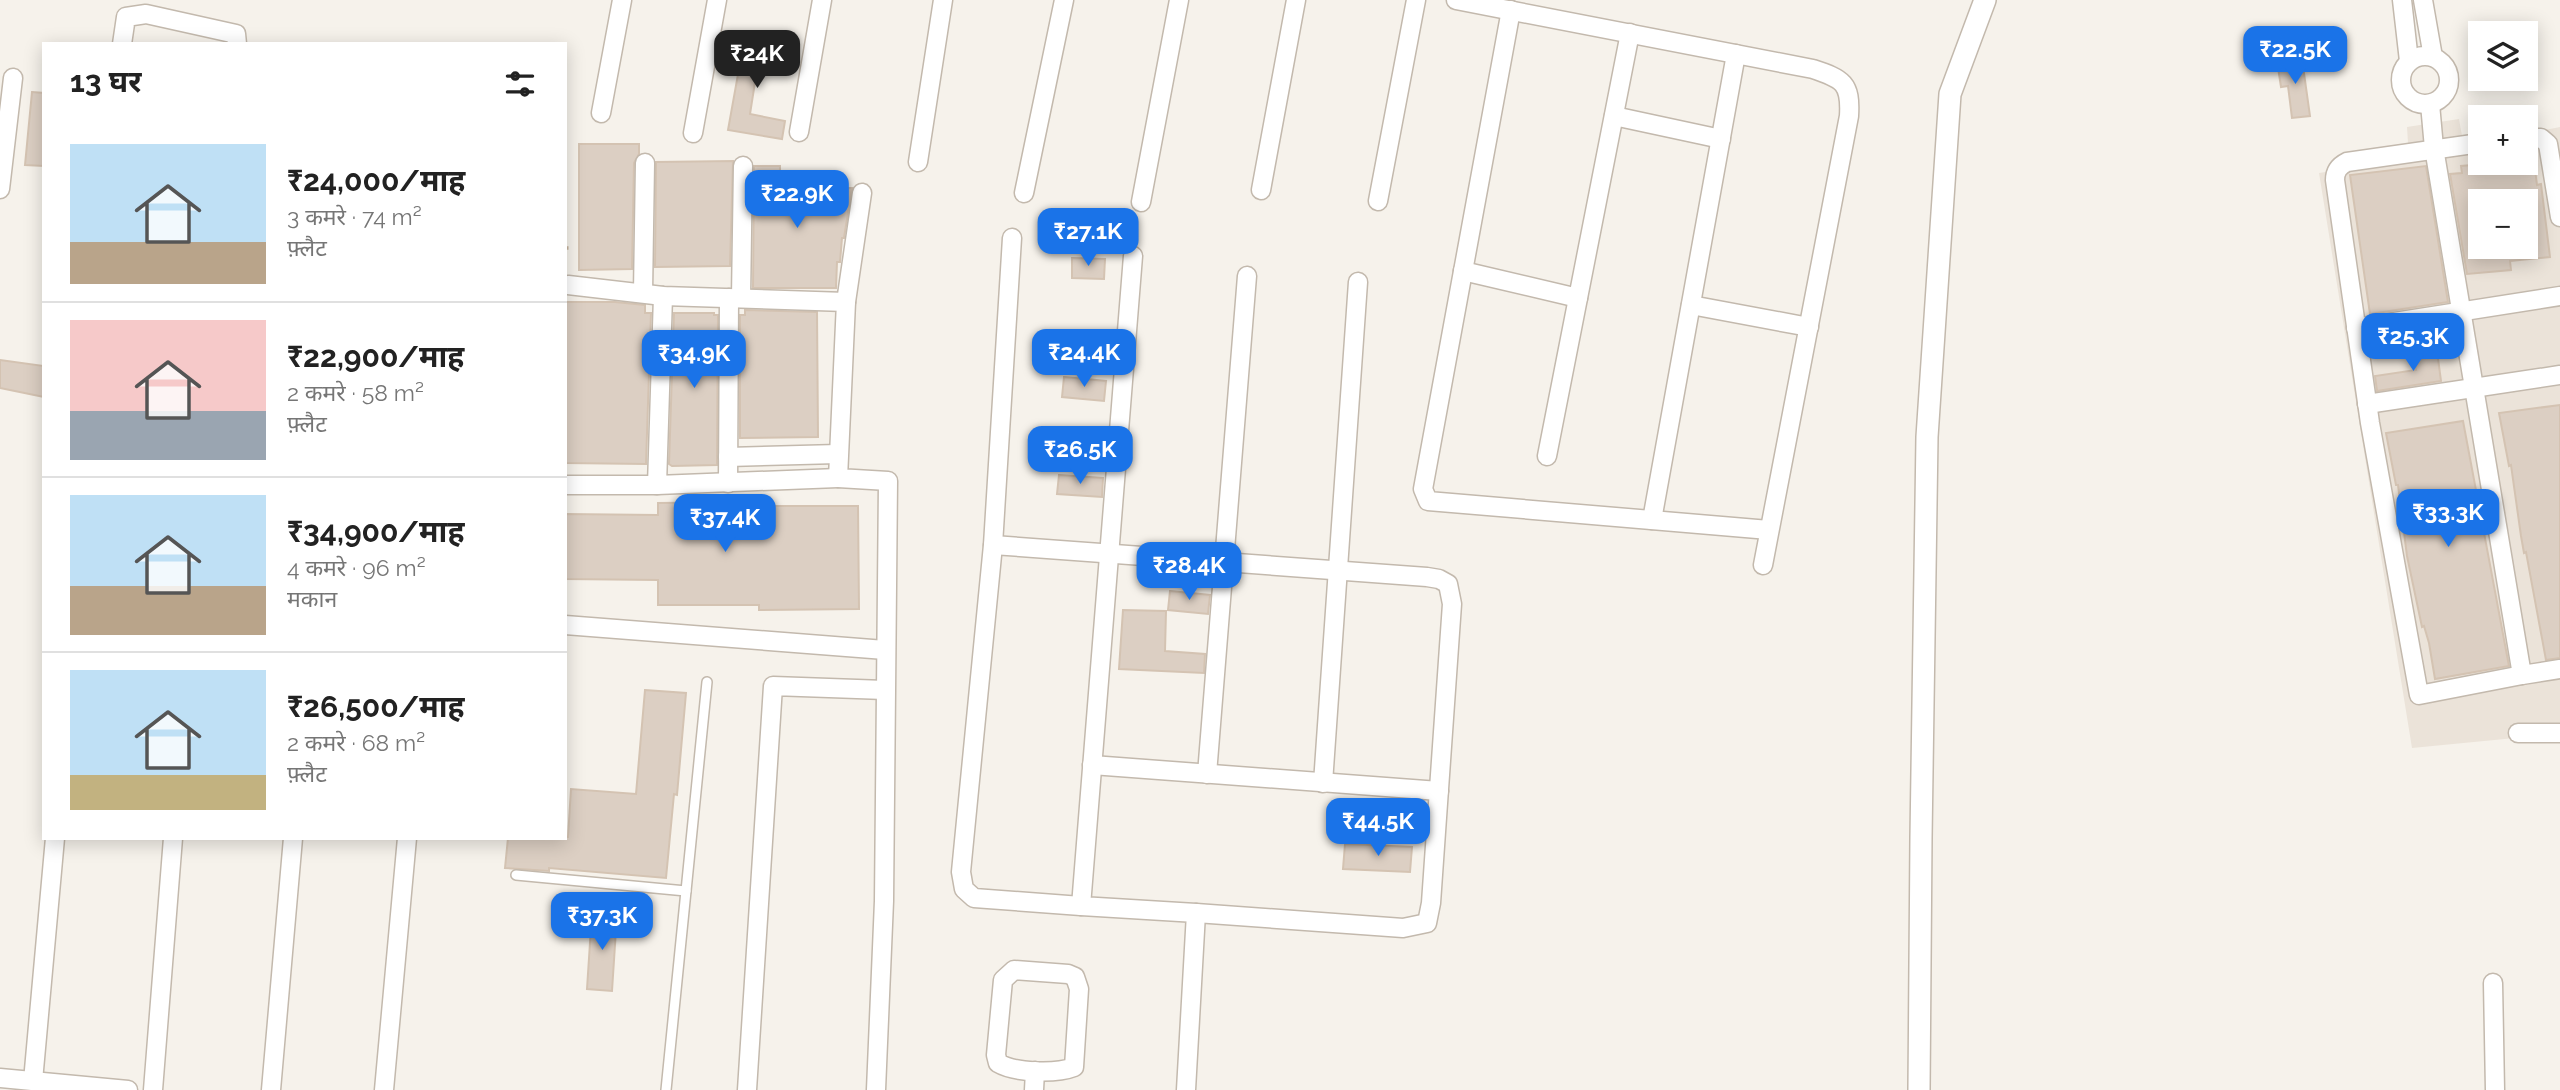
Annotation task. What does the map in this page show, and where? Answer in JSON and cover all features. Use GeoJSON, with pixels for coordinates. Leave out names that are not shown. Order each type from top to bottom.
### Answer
{"type":"FeatureCollection","features":[{"type":"Feature","properties":{"kind":"street"},"geometry":{"type":"LineString","coordinates":[[601,113],[622,0]]}},
{"type":"Feature","properties":{"kind":"street"},"geometry":{"type":"LineString","coordinates":[[693,133],[717,0]]}},
{"type":"Feature","properties":{"kind":"street"},"geometry":{"type":"LineString","coordinates":[[799,132],[822,0]]}},
{"type":"Feature","properties":{"kind":"street"},"geometry":{"type":"LineString","coordinates":[[918,162],[943,0]]}},
{"type":"Feature","properties":{"kind":"street"},"geometry":{"type":"LineString","coordinates":[[1024,193],[1064,0]]}},
{"type":"Feature","properties":{"kind":"street"},"geometry":{"type":"LineString","coordinates":[[1141,202],[1179,0]]}},
{"type":"Feature","properties":{"kind":"street"},"geometry":{"type":"LineString","coordinates":[[1261,190],[1296,0]]}},
{"type":"Feature","properties":{"kind":"street"},"geometry":{"type":"LineString","coordinates":[[1378,201],[1416,0]]}},
{"type":"Feature","properties":{"kind":"street"},"geometry":{"type":"LineString","coordinates":[[1456,0],[1813,69],[1840,80],[1851,95],[1763,565]]}},
{"type":"Feature","properties":{"kind":"street"},"geometry":{"type":"LineString","coordinates":[[1919,1090],[1927,437],[1950,94],[1985,0]]}},
{"type":"Feature","properties":{"kind":"street"},"geometry":{"type":"LineString","coordinates":[[2403,0],[2409,61]]}},
{"type":"Feature","properties":{"kind":"street"},"geometry":{"type":"LineString","coordinates":[[2423,0],[2433,57]]}},
{"type":"Feature","properties":{"kind":"street"},"geometry":{"type":"LineString","coordinates":[[1511,10],[1423,489],[1428,501],[1769,530]]}},
{"type":"Feature","properties":{"kind":"street"},"geometry":{"type":"LineString","coordinates":[[122,42],[126,17],[146,14],[236,34],[237,42]]}},
{"type":"Feature","properties":{"kind":"street"},"geometry":{"type":"LineString","coordinates":[[1547,456],[1630,33]]}},
{"type":"Feature","properties":{"kind":"street"},"geometry":{"type":"LineString","coordinates":[[1652,520],[1736,54]]}},
{"type":"Feature","properties":{"kind":"street"},"geometry":{"type":"LineString","coordinates":[[2421,55],[2433,57],[2443,63],[2449,77],[2446,92],[2441,98],[2430,104],[2411,100],[2401,87],[2402,71],[2409,61],[2421,55]]}},
{"type":"Feature","properties":{"kind":"street"},"geometry":{"type":"LineString","coordinates":[[0,189],[13,78]]}},
{"type":"Feature","properties":{"kind":"street"},"geometry":{"type":"LineString","coordinates":[[2430,104],[2434,148],[2522,675]]}},
{"type":"Feature","properties":{"kind":"street"},"geometry":{"type":"LineString","coordinates":[[1614,116],[1721,139]]}},
{"type":"Feature","properties":{"kind":"street"},"geometry":{"type":"LineString","coordinates":[[2538,138],[2548,145],[2560,217]]}},
{"type":"Feature","properties":{"kind":"street"},"geometry":{"type":"LineString","coordinates":[[2468,144],[2347,162],[2341,165],[2335,174],[2367,404],[2419,695],[2560,669]]}},
{"type":"Feature","properties":{"kind":"street"},"geometry":{"type":"LineString","coordinates":[[643,293],[645,163]]}},
{"type":"Feature","properties":{"kind":"street"},"geometry":{"type":"LineString","coordinates":[[728,483],[743,166]]}},
{"type":"Feature","properties":{"kind":"street"},"geometry":{"type":"LineString","coordinates":[[838,478],[846,302],[862,192]]}},
{"type":"Feature","properties":{"kind":"street"},"geometry":{"type":"LineString","coordinates":[[993,545],[1427,577],[1448,584],[1452,604],[1431,903],[1427,923],[1403,928],[1081,906],[974,898],[964,889],[961,872],[993,545],[1012,238]]}},
{"type":"Feature","properties":{"kind":"street"},"geometry":{"type":"LineString","coordinates":[[1081,906],[1133,256]]}},
{"type":"Feature","properties":{"kind":"street"},"geometry":{"type":"LineString","coordinates":[[1463,271],[1578,298]]}},
{"type":"Feature","properties":{"kind":"street"},"geometry":{"type":"LineString","coordinates":[[1208,774],[1247,276]]}},
{"type":"Feature","properties":{"kind":"street"},"geometry":{"type":"LineString","coordinates":[[1323,783],[1358,282]]}},
{"type":"Feature","properties":{"kind":"street"},"geometry":{"type":"LineString","coordinates":[[568,285],[663,296],[846,302]]}},
{"type":"Feature","properties":{"kind":"street"},"geometry":{"type":"LineString","coordinates":[[657,485],[663,296]]}},
{"type":"Feature","properties":{"kind":"street"},"geometry":{"type":"LineString","coordinates":[[2356,328],[2560,296]]}},
{"type":"Feature","properties":{"kind":"street"},"geometry":{"type":"LineString","coordinates":[[1690,305],[1809,327]]}},
{"type":"Feature","properties":{"kind":"street"},"geometry":{"type":"LineString","coordinates":[[2367,404],[2560,375]]}},
{"type":"Feature","properties":{"kind":"street"},"geometry":{"type":"LineString","coordinates":[[728,457],[838,454]]}},
{"type":"Feature","properties":{"kind":"street"},"geometry":{"type":"LineString","coordinates":[[567,485],[657,485],[838,478],[888,481],[884,901],[876,1090]]}},
{"type":"Feature","properties":{"kind":"street"},"geometry":{"type":"LineString","coordinates":[[567,625],[885,650]]}},
{"type":"Feature","properties":{"kind":"street"},"geometry":{"type":"LineString","coordinates":[[747,1090],[773,686],[885,690]]}},
{"type":"Feature","properties":{"kind":"street"},"geometry":{"type":"LineString","coordinates":[[2518,733],[2560,733]]}},
{"type":"Feature","properties":{"kind":"street"},"geometry":{"type":"LineString","coordinates":[[1093,765],[1439,791]]}},
{"type":"Feature","properties":{"kind":"street"},"geometry":{"type":"LineString","coordinates":[[33,1081],[55,840]]}},
{"type":"Feature","properties":{"kind":"street"},"geometry":{"type":"LineString","coordinates":[[153,1090],[173,840]]}},
{"type":"Feature","properties":{"kind":"street"},"geometry":{"type":"LineString","coordinates":[[271,1090],[293,840]]}},
{"type":"Feature","properties":{"kind":"street"},"geometry":{"type":"LineString","coordinates":[[384,1090],[407,840]]}},
{"type":"Feature","properties":{"kind":"street"},"geometry":{"type":"LineString","coordinates":[[1186,1090],[1196,913]]}},
{"type":"Feature","properties":{"kind":"street"},"geometry":{"type":"LineString","coordinates":[[1014,970],[1068,974],[1075,977],[1079,989],[1074,1068],[1064,1071],[1035,1071],[1005,1067],[999,1063],[996,1055],[1003,981],[1014,970]]}},
{"type":"Feature","properties":{"kind":"street"},"geometry":{"type":"LineString","coordinates":[[2493,984],[2495,1090]]}},
{"type":"Feature","properties":{"kind":"street"},"geometry":{"type":"LineString","coordinates":[[1034,1090],[1035,1071]]}},
{"type":"Feature","properties":{"kind":"street"},"geometry":{"type":"LineString","coordinates":[[0,1078],[128,1090]]}},
{"type":"Feature","properties":{"kind":"lane"},"geometry":{"type":"LineString","coordinates":[[666,1090],[707,682]]}},
{"type":"Feature","properties":{"kind":"lane"},"geometry":{"type":"LineString","coordinates":[[516,875],[686,891]]}},
{"type":"Feature","properties":{"kind":"path"},"geometry":{"type":"LineString","coordinates":[[567,248],[572,248]]}},
{"type":"Feature","properties":{"kind":"shaded area"},"geometry":{"type":"Polygon","coordinates":[[[2459,119],[2464,147],[2468,146],[2468,175],[2538,175],[2538,131],[2560,127],[2560,738],[2515,738],[2412,748],[2319,173],[2409,159],[2407,127],[2459,119]]]}},
{"type":"Feature","properties":{"kind":"building"},"geometry":{"type":"Polygon","coordinates":[[[744,41],[797,52],[793,69],[758,63],[750,114],[785,121],[782,139],[728,130],[744,41]]]}},
{"type":"Feature","properties":{"kind":"building"},"geometry":{"type":"Polygon","coordinates":[[[2302,59],[2310,116],[2292,118],[2288,86],[2281,87],[2277,61],[2302,59]]]}},
{"type":"Feature","properties":{"kind":"building"},"geometry":{"type":"Polygon","coordinates":[[[32,92],[42,93],[42,166],[25,165],[32,92]]]}},
{"type":"Feature","properties":{"kind":"building"},"geometry":{"type":"Polygon","coordinates":[[[579,144],[639,144],[639,154],[634,163],[632,269],[579,270],[579,144]]]}},
{"type":"Feature","properties":{"kind":"building"},"geometry":{"type":"Polygon","coordinates":[[[733,161],[730,266],[655,267],[656,162],[733,161]]]}},
{"type":"Feature","properties":{"kind":"building"},"geometry":{"type":"Polygon","coordinates":[[[2468,165],[2468,175],[2536,175],[2537,185],[2541,184],[2550,257],[2538,258],[2538,189],[2468,189],[2468,259],[2530,259],[2510,261],[2511,270],[2467,274],[2450,174],[2462,173],[2461,166],[2468,165]]]}},
{"type":"Feature","properties":{"kind":"building"},"geometry":{"type":"Polygon","coordinates":[[[754,166],[780,166],[780,175],[807,175],[807,180],[830,180],[830,188],[852,188],[840,262],[837,262],[836,288],[753,288],[754,166]]]}},
{"type":"Feature","properties":{"kind":"building"},"geometry":{"type":"Polygon","coordinates":[[[2426,166],[2448,302],[2370,314],[2350,175],[2426,166]]]}},
{"type":"Feature","properties":{"kind":"building"},"geometry":{"type":"Polygon","coordinates":[[[1072,258],[1105,259],[1104,279],[1072,278],[1072,258]]]}},
{"type":"Feature","properties":{"kind":"building"},"geometry":{"type":"Polygon","coordinates":[[[567,302],[645,305],[645,313],[651,313],[646,464],[567,463],[567,302]]]}},
{"type":"Feature","properties":{"kind":"building"},"geometry":{"type":"Polygon","coordinates":[[[745,310],[817,312],[818,437],[740,438],[740,315],[745,315],[745,310]]]}},
{"type":"Feature","properties":{"kind":"building"},"geometry":{"type":"Polygon","coordinates":[[[674,313],[718,315],[717,465],[669,464],[674,313]]]}},
{"type":"Feature","properties":{"kind":"building"},"geometry":{"type":"Polygon","coordinates":[[[2437,351],[2441,381],[2377,391],[2375,376],[2416,370],[2413,354],[2437,351]]]}},
{"type":"Feature","properties":{"kind":"building"},"geometry":{"type":"Polygon","coordinates":[[[0,360],[42,366],[42,397],[0,388],[0,360]]]}},
{"type":"Feature","properties":{"kind":"building"},"geometry":{"type":"Polygon","coordinates":[[[1064,377],[1106,381],[1104,401],[1062,397],[1064,377]]]}},
{"type":"Feature","properties":{"kind":"building"},"geometry":{"type":"Polygon","coordinates":[[[2560,405],[2560,658],[2546,660],[2499,413],[2560,405]]]}},
{"type":"Feature","properties":{"kind":"building"},"geometry":{"type":"Polygon","coordinates":[[[2463,421],[2509,666],[2435,679],[2429,643],[2424,626],[2422,627],[2407,556],[2398,485],[2386,433],[2463,421]]]}},
{"type":"Feature","properties":{"kind":"building"},"geometry":{"type":"Polygon","coordinates":[[[1059,475],[1103,478],[1102,497],[1057,494],[1059,475]]]}},
{"type":"Feature","properties":{"kind":"building"},"geometry":{"type":"Polygon","coordinates":[[[745,502],[745,506],[858,506],[859,609],[759,610],[759,605],[658,605],[658,580],[567,579],[567,514],[658,515],[658,503],[745,502]]]}},
{"type":"Feature","properties":{"kind":"building"},"geometry":{"type":"Polygon","coordinates":[[[1170,591],[1210,595],[1208,614],[1168,610],[1170,591]]]}},
{"type":"Feature","properties":{"kind":"building"},"geometry":{"type":"Polygon","coordinates":[[[1123,610],[1166,611],[1165,651],[1205,654],[1204,673],[1119,669],[1123,610]]]}},
{"type":"Feature","properties":{"kind":"building"},"geometry":{"type":"Polygon","coordinates":[[[645,690],[686,693],[666,878],[549,868],[549,871],[505,868],[508,840],[567,840],[571,789],[636,794],[645,690]]]}},
{"type":"Feature","properties":{"kind":"building"},"geometry":{"type":"Polygon","coordinates":[[[1345,844],[1412,847],[1410,872],[1343,869],[1345,844]]]}},
{"type":"Feature","properties":{"kind":"building"},"geometry":{"type":"Polygon","coordinates":[[[592,912],[617,914],[612,991],[587,989],[592,912]]]}}]}
